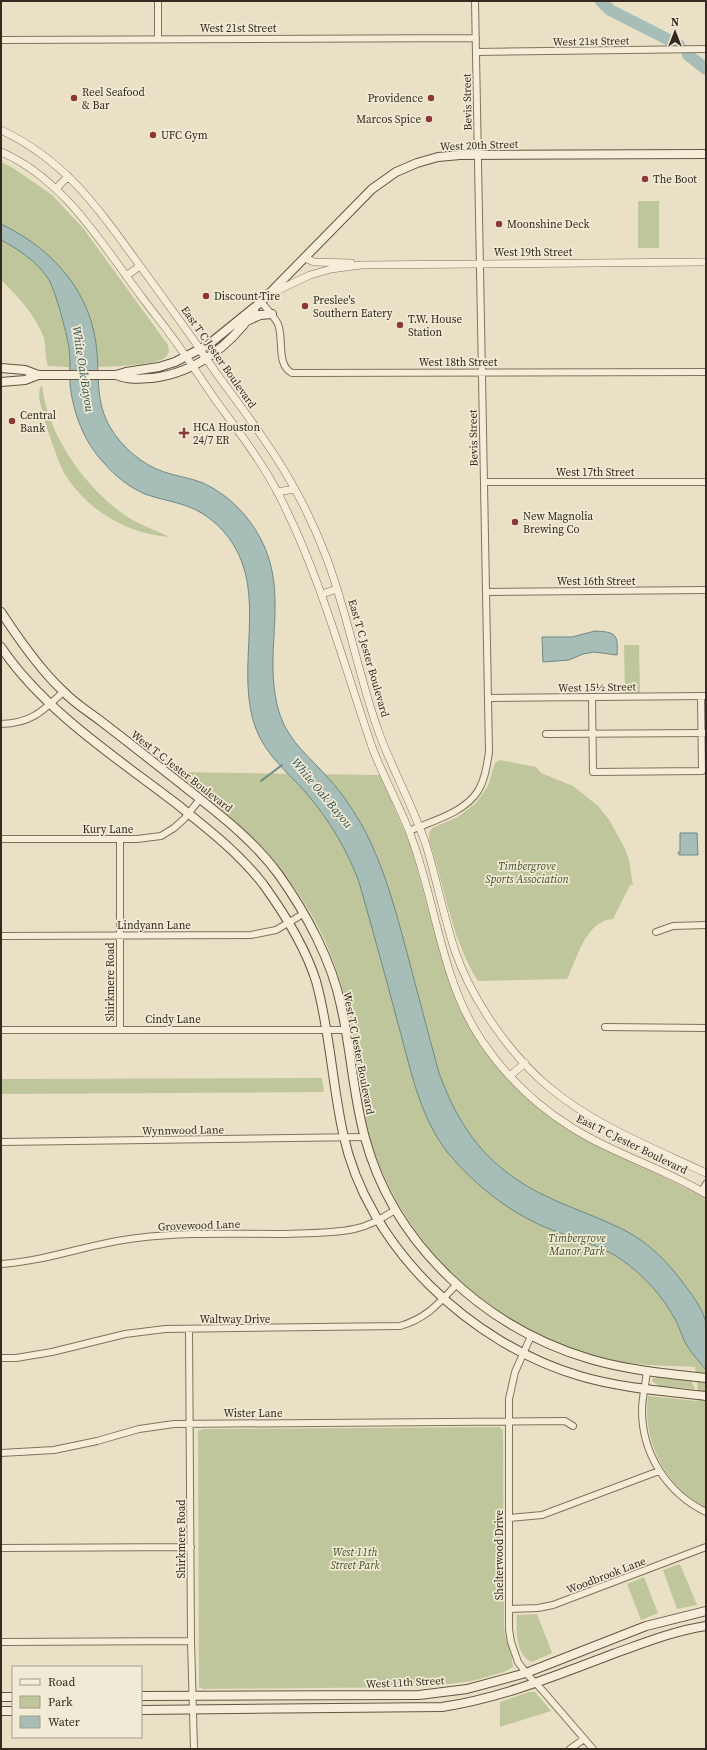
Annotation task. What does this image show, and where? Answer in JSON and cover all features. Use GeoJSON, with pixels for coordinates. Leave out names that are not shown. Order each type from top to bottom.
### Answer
{"type":"FeatureCollection","features":[{"type":"Feature","properties":{"kind":"main road","name":"West 20th Street"},"geometry":{"type":"LineString","coordinates":[[114,375],[126,379],[164,376],[192,367],[206,359],[228,342],[268,294],[372,189],[396,172],[431,159],[478,154],[706,154]]}},
{"type":"Feature","properties":{"kind":"main road","name":"West 20th Street"},"geometry":{"type":"LineString","coordinates":[[114,375],[159,367],[186,357],[200,350],[228,330],[261,302]]}},
{"type":"Feature","properties":{"kind":"main road"},"geometry":{"type":"LineString","coordinates":[[246,322],[256,316],[272,314]]}},
{"type":"Feature","properties":{"kind":"main road"},"geometry":{"type":"LineString","coordinates":[[1,368],[25,370],[38,375],[114,375]]}},
{"type":"Feature","properties":{"kind":"main road"},"geometry":{"type":"LineString","coordinates":[[1,382],[25,380],[38,375]]}},
{"type":"Feature","properties":{"kind":"main road","name":"West T C Jester Boulevard"},"geometry":{"type":"LineString","coordinates":[[1,612],[14,631],[63,692],[238,829],[264,856],[280,877],[319,942],[341,1002],[356,1100],[364,1137],[374,1167],[395,1210],[411,1234],[432,1260],[457,1284],[500,1318],[531,1336],[590,1359],[611,1365],[706,1378]]}},
{"type":"Feature","properties":{"kind":"main road"},"geometry":{"type":"LineString","coordinates":[[1,647],[25,677],[82,731],[188,813],[230,848],[263,884],[289,923],[315,978],[327,1030],[336,1100],[350,1160],[364,1192],[379,1220],[401,1253],[416,1271],[444,1298],[486,1331],[523,1354],[580,1376],[598,1381],[706,1396]]}},
{"type":"Feature","properties":{"kind":"main road","name":"West 11th Street"},"geometry":{"type":"LineString","coordinates":[[142,1696],[419,1695],[467,1689],[526,1673],[646,1626],[706,1611]]}},
{"type":"Feature","properties":{"kind":"main road"},"geometry":{"type":"LineString","coordinates":[[646,1626],[652,1640]]}},
{"type":"Feature","properties":{"kind":"main road"},"geometry":{"type":"LineString","coordinates":[[142,1710],[419,1709],[467,1704],[498,1696],[536,1683],[652,1640],[687,1629],[706,1626]]}},
{"type":"Feature","properties":{"kind":"main road"},"geometry":{"type":"LineString","coordinates":[[419,1695],[419,1709]]}},
{"type":"Feature","properties":{"kind":"main road"},"geometry":{"type":"LineString","coordinates":[[1,1697],[12,1696]]}},
{"type":"Feature","properties":{"kind":"main road"},"geometry":{"type":"LineString","coordinates":[[306,1710],[307,1696]]}},
{"type":"Feature","properties":{"kind":"main road"},"geometry":{"type":"LineString","coordinates":[[1,1711],[12,1711]]}},
{"type":"Feature","properties":{"kind":"street"},"geometry":{"type":"LineString","coordinates":[[158,1],[158,39]]}},
{"type":"Feature","properties":{"kind":"street","name":"Bevis Street"},"geometry":{"type":"LineString","coordinates":[[409,831],[464,806],[472,799],[479,790],[486,771],[489,752],[475,1]]}},
{"type":"Feature","properties":{"kind":"street","name":"West 21st Street"},"geometry":{"type":"LineString","coordinates":[[1,40],[476,38]]}},
{"type":"Feature","properties":{"kind":"street","name":"West 21st Street"},"geometry":{"type":"LineString","coordinates":[[476,52],[706,50]]}},
{"type":"Feature","properties":{"kind":"street","name":"East T C Jester Boulevard"},"geometry":{"type":"LineString","coordinates":[[1,130],[16,137],[40,152],[68,176],[95,204],[262,436],[295,489],[318,536],[337,588],[378,732],[419,826],[454,949],[478,1001],[498,1030],[525,1063],[548,1087],[594,1119],[706,1173]]}},
{"type":"Feature","properties":{"kind":"street","name":"East T C Jester Boulevard"},"geometry":{"type":"LineString","coordinates":[[1,152],[15,158],[56,189],[93,229],[256,456],[278,492],[303,544],[322,594],[360,711],[380,765],[409,831],[420,863],[455,984],[466,1010],[482,1040],[510,1076],[533,1099],[571,1127],[704,1193]]}},
{"type":"Feature","properties":{"kind":"street"},"geometry":{"type":"LineString","coordinates":[[56,189],[68,176]]}},
{"type":"Feature","properties":{"kind":"street","name":"West 19th Street"},"geometry":{"type":"LineString","coordinates":[[305,258],[314,262],[361,265]]}},
{"type":"Feature","properties":{"kind":"street","name":"West 19th Street"},"geometry":{"type":"LineString","coordinates":[[268,294],[310,275],[331,269],[361,265],[706,262]]}},
{"type":"Feature","properties":{"kind":"street"},"geometry":{"type":"LineString","coordinates":[[126,276],[140,266]]}},
{"type":"Feature","properties":{"kind":"street","name":"West 18th Street"},"geometry":{"type":"LineString","coordinates":[[261,302],[272,314],[280,330],[284,365],[292,373],[706,372]]}},
{"type":"Feature","properties":{"kind":"street","name":"West 17th Street"},"geometry":{"type":"LineString","coordinates":[[484,482],[706,482]]}},
{"type":"Feature","properties":{"kind":"street"},"geometry":{"type":"LineString","coordinates":[[278,492],[295,489]]}},
{"type":"Feature","properties":{"kind":"street"},"geometry":{"type":"LineString","coordinates":[[322,594],[337,588]]}},
{"type":"Feature","properties":{"kind":"street","name":"West 16th Street"},"geometry":{"type":"LineString","coordinates":[[486,592],[706,590]]}},
{"type":"Feature","properties":{"kind":"street"},"geometry":{"type":"LineString","coordinates":[[1,724],[24,721],[46,709],[63,692]]}},
{"type":"Feature","properties":{"kind":"street"},"geometry":{"type":"LineString","coordinates":[[592,697],[593,772],[702,771],[704,696]]}},
{"type":"Feature","properties":{"kind":"street","name":"West 15½ Street"},"geometry":{"type":"LineString","coordinates":[[488,698],[704,696]]}},
{"type":"Feature","properties":{"kind":"street"},"geometry":{"type":"LineString","coordinates":[[360,711],[371,708]]}},
{"type":"Feature","properties":{"kind":"street"},"geometry":{"type":"LineString","coordinates":[[546,734],[704,733]]}},
{"type":"Feature","properties":{"kind":"street","name":"Kury Lane"},"geometry":{"type":"LineString","coordinates":[[1,839],[120,839],[161,836],[174,828],[200,798]]}},
{"type":"Feature","properties":{"kind":"street","name":"Shirkmere Road"},"geometry":{"type":"LineString","coordinates":[[120,839],[120,1029]]}},
{"type":"Feature","properties":{"kind":"street","name":"Lindyann Lane"},"geometry":{"type":"LineString","coordinates":[[1,936],[251,935],[276,930],[303,914]]}},
{"type":"Feature","properties":{"kind":"street"},"geometry":{"type":"LineString","coordinates":[[656,932],[673,926],[706,926]]}},
{"type":"Feature","properties":{"kind":"street"},"geometry":{"type":"LineString","coordinates":[[605,1027],[706,1028]]}},
{"type":"Feature","properties":{"kind":"street","name":"Cindy Lane"},"geometry":{"type":"LineString","coordinates":[[1,1030],[346,1030]]}},
{"type":"Feature","properties":{"kind":"street"},"geometry":{"type":"LineString","coordinates":[[510,1076],[525,1063]]}},
{"type":"Feature","properties":{"kind":"street","name":"Wynnwood Lane"},"geometry":{"type":"LineString","coordinates":[[1,1142],[364,1137]]}},
{"type":"Feature","properties":{"kind":"street"},"geometry":{"type":"LineString","coordinates":[[704,1193],[706,1184]]}},
{"type":"Feature","properties":{"kind":"street","name":"Grovewood Lane"},"geometry":{"type":"LineString","coordinates":[[1,1264],[24,1263],[97,1245],[136,1238],[176,1234],[322,1233],[355,1229],[379,1220],[395,1210]]}},
{"type":"Feature","properties":{"kind":"street","name":"Waltway Drive"},"geometry":{"type":"LineString","coordinates":[[1,1358],[16,1358],[52,1352],[125,1334],[164,1329],[400,1326],[427,1315],[457,1284]]}},
{"type":"Feature","properties":{"kind":"street","name":"Shirkmere Road"},"geometry":{"type":"LineString","coordinates":[[189,1329],[191,1424],[191,1641],[194,1749]]}},
{"type":"Feature","properties":{"kind":"street","name":"Shelterwood Drive"},"geometry":{"type":"LineString","coordinates":[[531,1336],[512,1384],[509,1399],[509,1609],[511,1642],[518,1662],[526,1673],[593,1749]]}},
{"type":"Feature","properties":{"kind":"street"},"geometry":{"type":"LineString","coordinates":[[647,1370],[642,1409],[645,1436],[649,1451],[659,1471],[685,1500],[706,1512]]}},
{"type":"Feature","properties":{"kind":"street","name":"Wister Lane"},"geometry":{"type":"LineString","coordinates":[[1,1453],[54,1450],[97,1441],[139,1429],[174,1424],[565,1421],[573,1426]]}},
{"type":"Feature","properties":{"kind":"street"},"geometry":{"type":"LineString","coordinates":[[509,1518],[542,1515],[659,1471]]}},
{"type":"Feature","properties":{"kind":"street"},"geometry":{"type":"LineString","coordinates":[[1,1548],[191,1547]]}},
{"type":"Feature","properties":{"kind":"street","name":"Woodbrook Lane"},"geometry":{"type":"LineString","coordinates":[[509,1609],[538,1608],[563,1602],[706,1547]]}},
{"type":"Feature","properties":{"kind":"street"},"geometry":{"type":"LineString","coordinates":[[1,1642],[191,1641]]}},
{"type":"Feature","properties":{"kind":"street"},"geometry":{"type":"LineString","coordinates":[[570,1749],[584,1739]]}},
{"type":"Feature","properties":{"kind":"green space"},"geometry":{"type":"Polygon","coordinates":[[[1,162],[13,168],[52,195],[83,228],[168,345],[169,352],[164,358],[154,362],[125,366],[48,366],[44,338],[41,330],[20,300],[1,280],[1,162]]]}},
{"type":"Feature","properties":{"kind":"green space"},"geometry":{"type":"Polygon","coordinates":[[[638,201],[659,201],[659,248],[638,248],[638,201]]]}},
{"type":"Feature","properties":{"kind":"green space"},"geometry":{"type":"Polygon","coordinates":[[[42,385],[45,404],[51,422],[60,441],[70,458],[96,491],[126,516],[142,525],[170,537],[138,531],[123,525],[95,508],[72,485],[61,467],[46,424],[39,391],[42,385]]]}},
{"type":"Feature","properties":{"kind":"green space"},"geometry":{"type":"Polygon","coordinates":[[[624,645],[639,645],[640,693],[625,693],[624,645]]]}},
{"type":"Feature","properties":{"kind":"green space","name":"Timbergrove Sports Association"},"geometry":{"type":"Polygon","coordinates":[[[500,760],[536,767],[541,773],[573,786],[598,806],[610,821],[625,849],[629,860],[633,885],[630,885],[613,919],[604,921],[589,933],[579,951],[567,979],[478,981],[461,947],[449,912],[429,840],[429,833],[432,828],[458,817],[476,803],[488,786],[495,763],[500,760]]]}},
{"type":"Feature","properties":{"kind":"green space","name":"Timbergrove Manor Park"},"geometry":{"type":"Polygon","coordinates":[[[175,772],[380,775],[411,847],[443,963],[460,1007],[528,1099],[633,1162],[706,1198],[706,1507],[691,1498],[668,1475],[659,1460],[653,1445],[647,1413],[648,1396],[697,1401],[699,1399],[695,1367],[635,1364],[611,1361],[558,1344],[518,1324],[482,1299],[449,1270],[420,1237],[396,1200],[377,1160],[364,1118],[358,1086],[352,1032],[345,997],[330,952],[311,914],[296,890],[261,847],[221,809],[175,772]]]}},
{"type":"Feature","properties":{"kind":"green space"},"geometry":{"type":"Polygon","coordinates":[[[322,1078],[324,1092],[1,1094],[1,1079],[322,1078]]]}},
{"type":"Feature","properties":{"kind":"green space"},"geometry":{"type":"Polygon","coordinates":[[[659,1376],[691,1380],[695,1389],[659,1386],[652,1381],[652,1379],[659,1376]]]}},
{"type":"Feature","properties":{"kind":"green space","name":"West 11th Street Park"},"geometry":{"type":"Polygon","coordinates":[[[499,1427],[503,1430],[504,1627],[513,1667],[504,1672],[472,1681],[425,1687],[203,1689],[199,1687],[198,1431],[203,1429],[499,1427]]]}},
{"type":"Feature","properties":{"kind":"green space"},"geometry":{"type":"Polygon","coordinates":[[[680,1564],[697,1605],[677,1609],[663,1570],[680,1564]]]}},
{"type":"Feature","properties":{"kind":"green space"},"geometry":{"type":"Polygon","coordinates":[[[644,1577],[658,1613],[641,1620],[627,1584],[644,1577]]]}},
{"type":"Feature","properties":{"kind":"green space"},"geometry":{"type":"Polygon","coordinates":[[[537,1614],[552,1653],[532,1662],[523,1655],[520,1649],[517,1635],[517,1615],[537,1614]]]}},
{"type":"Feature","properties":{"kind":"green space"},"geometry":{"type":"Polygon","coordinates":[[[529,1692],[535,1692],[551,1711],[500,1727],[500,1702],[529,1692]]]}},
{"type":"Feature","properties":{"kind":"water","name":"White Oak Bayou"},"geometry":{"type":"Polygon","coordinates":[[[1,224],[20,234],[53,260],[67,275],[78,292],[87,310],[94,330],[102,409],[110,427],[120,441],[140,460],[156,469],[203,483],[218,491],[237,507],[248,519],[266,550],[272,573],[275,596],[273,667],[275,691],[280,715],[284,725],[295,742],[322,771],[348,803],[371,843],[393,903],[439,1073],[459,1118],[477,1144],[500,1167],[513,1177],[539,1193],[632,1234],[658,1254],[692,1295],[703,1314],[706,1324],[706,1370],[687,1346],[670,1310],[652,1286],[637,1272],[613,1254],[540,1225],[527,1219],[502,1203],[468,1175],[448,1153],[438,1138],[429,1123],[416,1089],[364,899],[354,870],[337,836],[323,815],[307,794],[278,764],[266,748],[256,729],[250,708],[248,686],[250,617],[249,595],[245,573],[238,553],[234,545],[223,531],[203,514],[187,506],[150,496],[133,488],[108,468],[97,455],[85,436],[74,406],[70,384],[69,348],[54,290],[43,271],[38,266],[20,251],[1,240],[1,224]]]}},
{"type":"Feature","properties":{"kind":"water"},"geometry":{"type":"Polygon","coordinates":[[[595,631],[608,632],[615,636],[617,643],[617,655],[594,652],[583,654],[569,660],[543,662],[542,637],[572,637],[595,631]]]}},
{"type":"Feature","properties":{"kind":"water"},"geometry":{"type":"Polygon","coordinates":[[[680,833],[697,833],[698,855],[679,855],[680,833]]]}},
{"type":"Feature","properties":{"kind":"waterway"},"geometry":{"type":"LineString","coordinates":[[601,1],[610,10],[679,45]]}},
{"type":"Feature","properties":{"kind":"waterway"},"geometry":{"type":"LineString","coordinates":[[688,55],[706,69]]}},
{"type":"Feature","properties":{"kind":"waterway"},"geometry":{"type":"LineString","coordinates":[[261,781],[282,765]]}},
{"type":"Feature","properties":{"kind":"place","name":"Reel Seafood & Bar"},"geometry":{"type":"Point","coordinates":[74,98]}},
{"type":"Feature","properties":{"kind":"place","name":"Providence"},"geometry":{"type":"Point","coordinates":[431,98]}},
{"type":"Feature","properties":{"kind":"place","name":"Marcos Spice"},"geometry":{"type":"Point","coordinates":[429,119]}},
{"type":"Feature","properties":{"kind":"place","name":"UFC Gym"},"geometry":{"type":"Point","coordinates":[153,135]}},
{"type":"Feature","properties":{"kind":"place","name":"The Boot"},"geometry":{"type":"Point","coordinates":[645,179]}},
{"type":"Feature","properties":{"kind":"place","name":"Moonshine Deck"},"geometry":{"type":"Point","coordinates":[499,224]}},
{"type":"Feature","properties":{"kind":"place","name":"Discount Tire"},"geometry":{"type":"Point","coordinates":[206,296]}},
{"type":"Feature","properties":{"kind":"place","name":"Preslee's Southern Eatery"},"geometry":{"type":"Point","coordinates":[305,306]}},
{"type":"Feature","properties":{"kind":"place","name":"T.W. House Station"},"geometry":{"type":"Point","coordinates":[400,325]}},
{"type":"Feature","properties":{"kind":"place","name":"Central Bank"},"geometry":{"type":"Point","coordinates":[12,421]}},
{"type":"Feature","properties":{"kind":"place","name":"HCA Houston 24/7 ER"},"geometry":{"type":"Point","coordinates":[184,433]}},
{"type":"Feature","properties":{"kind":"place","name":"New Magnolia Brewing Co"},"geometry":{"type":"Point","coordinates":[515,522]}}]}
